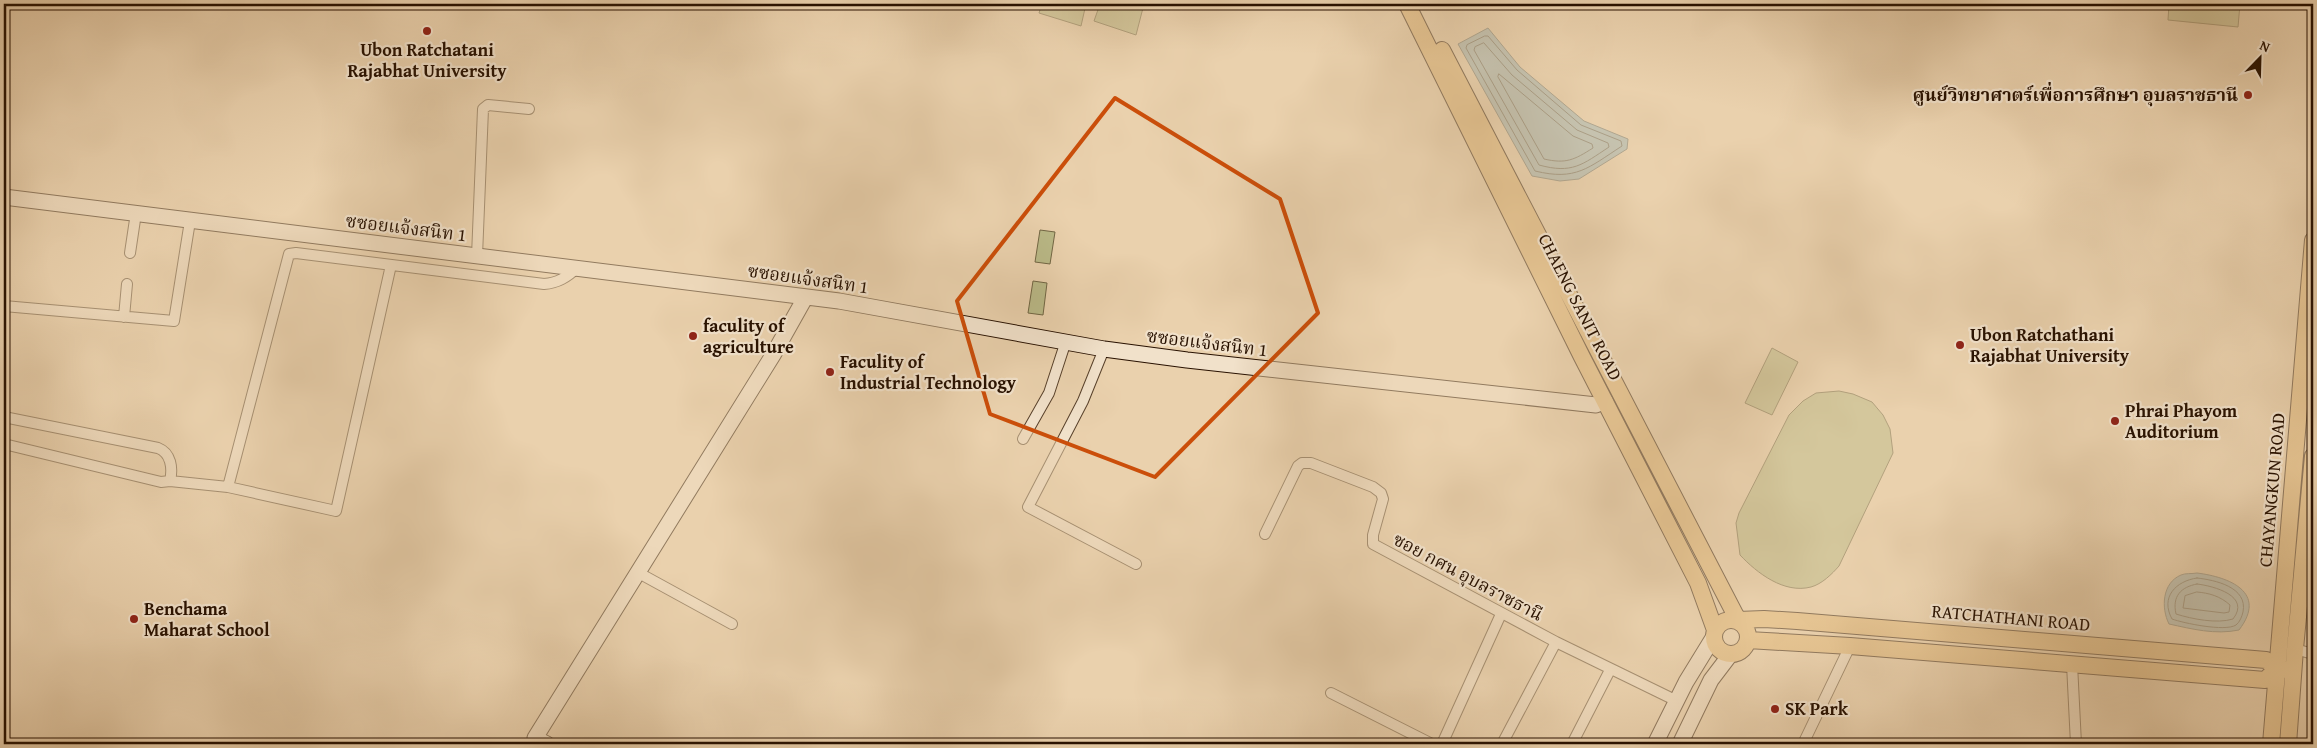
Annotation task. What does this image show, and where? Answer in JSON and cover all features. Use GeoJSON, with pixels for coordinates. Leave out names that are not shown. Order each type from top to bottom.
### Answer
{"type":"FeatureCollection","features":[{"type":"Feature","properties":{"kind":"main road","name":"CHAENG SANIT ROAD"},"geometry":{"type":"LineString","coordinates":[[1407,4],[1698,583],[1714,634]]}},
{"type":"Feature","properties":{"kind":"main road","name":"CHAENG SANIT ROAD"},"geometry":{"type":"LineString","coordinates":[[1418,4],[1738,620]]}},
{"type":"Feature","properties":{"kind":"main road","name":"CHAYANGKUN ROAD"},"geometry":{"type":"LineString","coordinates":[[2288,744],[2285,670],[2313,240]]}},
{"type":"Feature","properties":{"kind":"main road","name":"CHAYANGKUN ROAD"},"geometry":{"type":"LineString","coordinates":[[2271,744],[2285,670],[2294,649],[2308,583],[2313,456]]}},
{"type":"Feature","properties":{"kind":"main road","name":"RATCHATHANI ROAD"},"geometry":{"type":"LineString","coordinates":[[1738,620],[1764,619],[2266,660],[2285,670]]}},
{"type":"Feature","properties":{"kind":"main road"},"geometry":{"type":"LineString","coordinates":[[1727,620],[1738,620],[1745,626],[1749,634],[1744,649],[1738,654],[1722,651],[1716,645],[1714,634],[1720,623],[1727,620]]}},
{"type":"Feature","properties":{"kind":"main road"},"geometry":{"type":"LineString","coordinates":[[1850,646],[1854,626]]}},
{"type":"Feature","properties":{"kind":"main road"},"geometry":{"type":"LineString","coordinates":[[1748,640],[1850,646],[2265,680],[2285,670]]}},
{"type":"Feature","properties":{"kind":"street"},"geometry":{"type":"LineString","coordinates":[[477,256],[483,109],[488,105],[529,109]]}},
{"type":"Feature","properties":{"kind":"street","name":"ซซอยแจ้งสนิท 1"},"geometry":{"type":"LineString","coordinates":[[4,196],[477,256],[646,275],[839,301],[1104,349],[1586,404],[1596,405],[1605,401]]}},
{"type":"Feature","properties":{"kind":"street"},"geometry":{"type":"LineString","coordinates":[[130,253],[136,213]]}},
{"type":"Feature","properties":{"kind":"street"},"geometry":{"type":"LineString","coordinates":[[4,306],[174,321],[190,220]]}},
{"type":"Feature","properties":{"kind":"street"},"geometry":{"type":"LineString","coordinates":[[228,487],[289,254],[296,253],[544,284],[554,283],[569,276],[577,268]]}},
{"type":"Feature","properties":{"kind":"street"},"geometry":{"type":"LineString","coordinates":[[4,444],[161,482],[170,480],[228,487],[336,511],[391,265]]}},
{"type":"Feature","properties":{"kind":"street"},"geometry":{"type":"LineString","coordinates":[[124,317],[127,284]]}},
{"type":"Feature","properties":{"kind":"street"},"geometry":{"type":"LineString","coordinates":[[547,744],[535,738],[773,355],[806,298]]}},
{"type":"Feature","properties":{"kind":"street"},"geometry":{"type":"LineString","coordinates":[[1023,439],[1049,393],[1066,341]]}},
{"type":"Feature","properties":{"kind":"street"},"geometry":{"type":"LineString","coordinates":[[1104,349],[1084,400],[1028,507],[1136,564]]}},
{"type":"Feature","properties":{"kind":"street"},"geometry":{"type":"LineString","coordinates":[[4,418],[158,448],[165,451],[169,457],[172,472],[170,480]]}},
{"type":"Feature","properties":{"kind":"street","name":"ซอย กศน อุบลราชธานี"},"geometry":{"type":"LineString","coordinates":[[1265,534],[1298,466],[1302,463],[1311,463],[1373,487],[1381,493],[1383,499],[1373,535],[1373,544],[1500,614],[1610,670],[1677,701]]}},
{"type":"Feature","properties":{"kind":"street"},"geometry":{"type":"LineString","coordinates":[[637,572],[732,624]]}},
{"type":"Feature","properties":{"kind":"street"},"geometry":{"type":"LineString","coordinates":[[1442,744],[1500,614]]}},
{"type":"Feature","properties":{"kind":"street"},"geometry":{"type":"LineString","coordinates":[[1655,744],[1714,634]]}},
{"type":"Feature","properties":{"kind":"street","name":"ซอย กศน อุบลราชธานี"},"geometry":{"type":"LineString","coordinates":[[1502,744],[1556,642]]}},
{"type":"Feature","properties":{"kind":"street"},"geometry":{"type":"LineString","coordinates":[[1803,744],[1850,646]]}},
{"type":"Feature","properties":{"kind":"street"},"geometry":{"type":"LineString","coordinates":[[2294,649],[2313,654]]}},
{"type":"Feature","properties":{"kind":"street"},"geometry":{"type":"LineString","coordinates":[[1680,744],[1711,680],[1730,654]]}},
{"type":"Feature","properties":{"kind":"street"},"geometry":{"type":"LineString","coordinates":[[2072,664],[2076,744]]}},
{"type":"Feature","properties":{"kind":"street"},"geometry":{"type":"LineString","coordinates":[[1572,744],[1610,670]]}},
{"type":"Feature","properties":{"kind":"street"},"geometry":{"type":"LineString","coordinates":[[1331,693],[1432,744]]}},
{"type":"Feature","properties":{"kind":"highlighted area"},"geometry":{"type":"Polygon","coordinates":[[[1115,98],[1280,199],[1318,313],[1155,477],[990,414],[957,301],[1115,98]]]}},
{"type":"Feature","properties":{"kind":"green space"},"geometry":{"type":"Polygon","coordinates":[[[1042,4],[1086,4],[1081,26],[1039,13],[1042,4]]]}},
{"type":"Feature","properties":{"kind":"green space"},"geometry":{"type":"Polygon","coordinates":[[[1100,4],[1144,4],[1136,35],[1094,21],[1100,4]]]}},
{"type":"Feature","properties":{"kind":"green space"},"geometry":{"type":"Polygon","coordinates":[[[2169,4],[2240,4],[2238,27],[2168,20],[2169,4]]]}},
{"type":"Feature","properties":{"kind":"green space"},"geometry":{"type":"Polygon","coordinates":[[[1040,230],[1055,232],[1050,264],[1035,262],[1040,230]]]}},
{"type":"Feature","properties":{"kind":"green space"},"geometry":{"type":"Polygon","coordinates":[[[1033,281],[1047,283],[1043,315],[1028,313],[1033,281]]]}},
{"type":"Feature","properties":{"kind":"green space"},"geometry":{"type":"Polygon","coordinates":[[[1772,348],[1798,362],[1772,415],[1745,403],[1772,348]]]}},
{"type":"Feature","properties":{"kind":"green space"},"geometry":{"type":"Polygon","coordinates":[[[1839,391],[1853,394],[1872,402],[1883,415],[1890,429],[1893,453],[1839,566],[1815,586],[1801,588],[1781,585],[1754,569],[1740,555],[1736,523],[1739,513],[1789,415],[1803,401],[1816,393],[1839,391]]]}},
{"type":"Feature","properties":{"kind":"water"},"geometry":{"type":"Polygon","coordinates":[[[1488,28],[1520,67],[1584,121],[1628,139],[1627,149],[1579,179],[1560,181],[1532,176],[1458,44],[1488,28]]]}},
{"type":"Feature","properties":{"kind":"water"},"geometry":{"type":"Polygon","coordinates":[[[2197,573],[2221,578],[2232,583],[2247,596],[2249,606],[2247,617],[2239,630],[2212,632],[2169,624],[2164,604],[2170,584],[2181,575],[2197,573]]]}},
{"type":"Feature","properties":{"kind":"place","name":"Ubon Ratchatani Rajabhat University"},"geometry":{"type":"Point","coordinates":[427,31]}},
{"type":"Feature","properties":{"kind":"place","name":"ศูนย์วิทยาศาตร์เพื่อการศึกษา อุบลราชธานี"},"geometry":{"type":"Point","coordinates":[2248,95]}},
{"type":"Feature","properties":{"kind":"place","name":"faculity of agriculture"},"geometry":{"type":"Point","coordinates":[693,336]}},
{"type":"Feature","properties":{"kind":"place","name":"Ubon Ratchathani Rajabhat University"},"geometry":{"type":"Point","coordinates":[1960,345]}},
{"type":"Feature","properties":{"kind":"place","name":"Faculity of Industrial Technology"},"geometry":{"type":"Point","coordinates":[830,372]}},
{"type":"Feature","properties":{"kind":"place","name":"Phrai Phayom Auditorium"},"geometry":{"type":"Point","coordinates":[2115,421]}},
{"type":"Feature","properties":{"kind":"place","name":"Benchama Maharat School"},"geometry":{"type":"Point","coordinates":[134,619]}},
{"type":"Feature","properties":{"kind":"place","name":"SK Park"},"geometry":{"type":"Point","coordinates":[1775,709]}}]}
